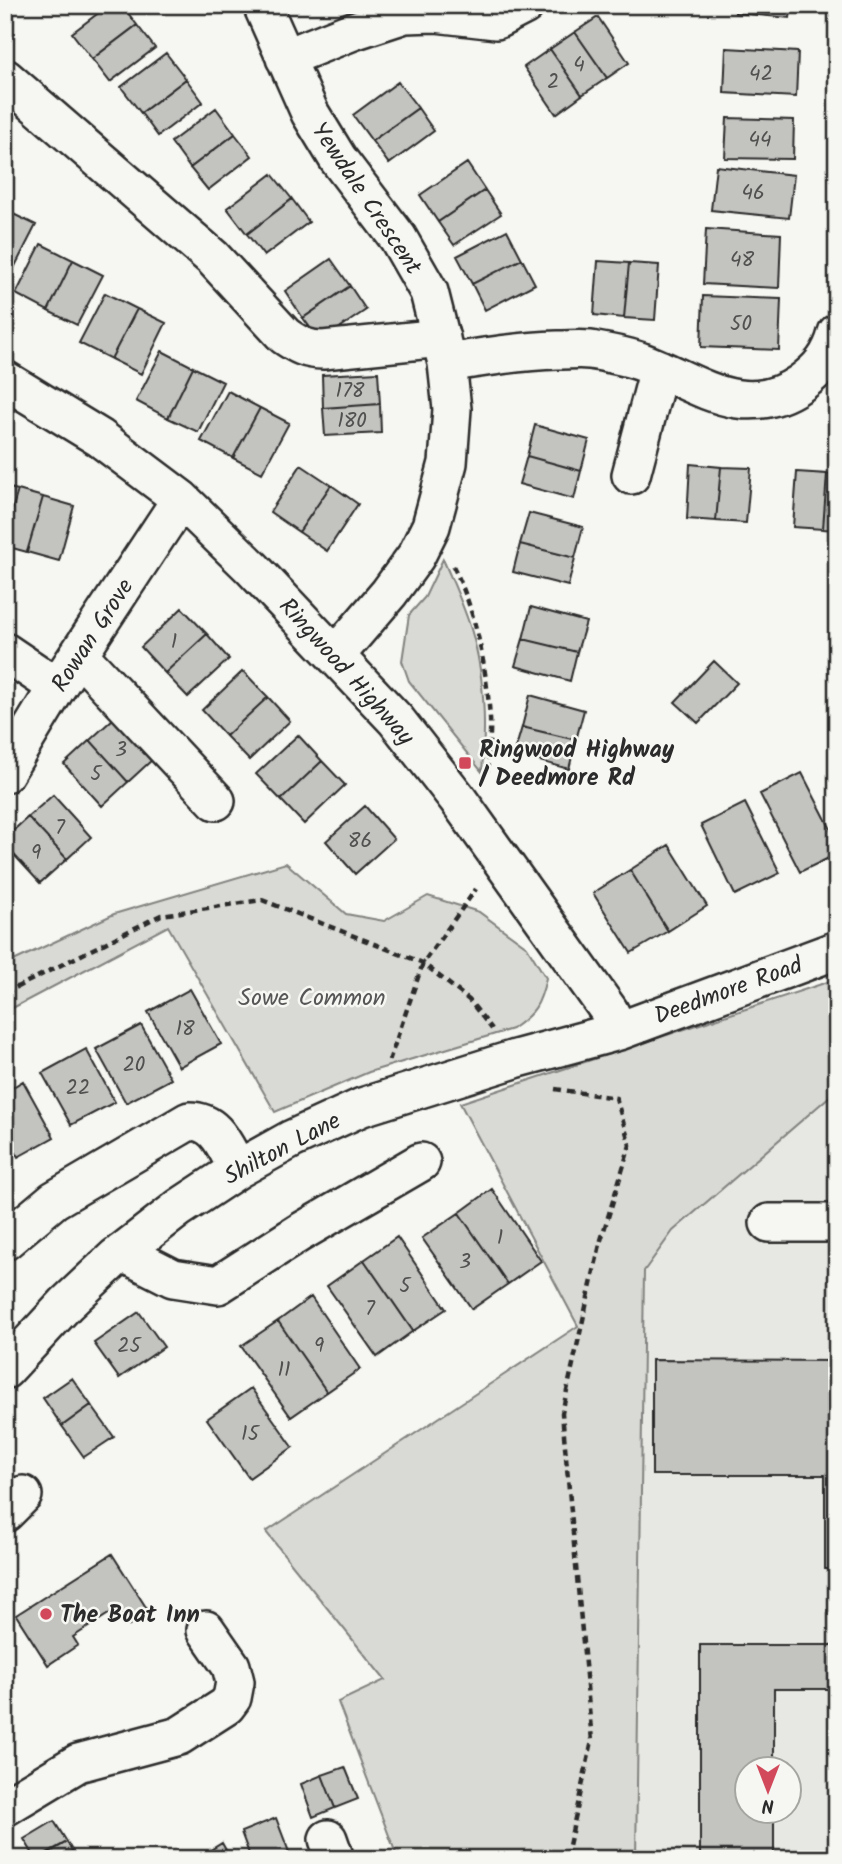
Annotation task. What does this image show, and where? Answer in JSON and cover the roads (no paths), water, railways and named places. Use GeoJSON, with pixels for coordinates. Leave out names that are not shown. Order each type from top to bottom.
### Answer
{"type":"FeatureCollection","features":[{"type":"Feature","properties":{"kind":"street","name":"Yewdale Crescent"},"geometry":{"type":"LineString","coordinates":[[262,5],[310,113],[338,159],[398,238],[429,292],[444,351],[452,409],[448,463],[431,526],[416,556],[390,593],[335,656]]}},
{"type":"Feature","properties":{"kind":"street"},"geometry":{"type":"LineString","coordinates":[[285,58],[405,14],[435,13],[496,20],[525,5]]}},
{"type":"Feature","properties":{"kind":"street"},"geometry":{"type":"LineString","coordinates":[[5,78],[213,258],[285,336],[309,350],[588,350],[639,361],[722,397],[746,401],[771,397],[793,388],[812,375],[832,352],[837,333]]}},
{"type":"Feature","properties":{"kind":"street"},"geometry":{"type":"LineString","coordinates":[[631,475],[659,369]]}},
{"type":"Feature","properties":{"kind":"street","name":"Ringwood Highway"},"geometry":{"type":"LineString","coordinates":[[5,380],[100,438],[181,499],[253,568],[396,720],[499,857],[609,1011],[619,1031]]}},
{"type":"Feature","properties":{"kind":"street","name":"Rowan Grove"},"geometry":{"type":"LineString","coordinates":[[5,773],[181,499]]}},
{"type":"Feature","properties":{"kind":"street"},"geometry":{"type":"LineString","coordinates":[[5,652],[58,687]]}},
{"type":"Feature","properties":{"kind":"street"},"geometry":{"type":"LineString","coordinates":[[80,656],[216,801]]}},
{"type":"Feature","properties":{"kind":"street","name":"Deedmore Road"},"geometry":{"type":"LineString","coordinates":[[619,1031],[837,950]]}},
{"type":"Feature","properties":{"kind":"street","name":"Shilton Lane"},"geometry":{"type":"LineString","coordinates":[[5,1370],[66,1304],[122,1252],[179,1208],[237,1169],[292,1139],[375,1102],[515,1059],[619,1031]]}},
{"type":"Feature","properties":{"kind":"street"},"geometry":{"type":"LineString","coordinates":[[5,1241],[54,1200],[189,1121],[203,1121],[215,1130],[237,1169]]}},
{"type":"Feature","properties":{"kind":"street"},"geometry":{"type":"LineString","coordinates":[[122,1252],[173,1278],[218,1285],[299,1233],[421,1162]]}},
{"type":"Feature","properties":{"kind":"street"},"geometry":{"type":"LineString","coordinates":[[769,1223],[837,1223]]}},
{"type":"Feature","properties":{"kind":"street"},"geometry":{"type":"LineString","coordinates":[[5,1807],[78,1763],[179,1736],[226,1706],[232,1698],[235,1682],[231,1666],[206,1630]]}},
{"type":"Feature","properties":{"kind":"place","name":"Ringwood Highway / Deedmore Rd"},"geometry":{"type":"Point","coordinates":[465,763]}},
{"type":"Feature","properties":{"kind":"place","name":"The Boat Inn"},"geometry":{"type":"Point","coordinates":[46,1614]}},
{"type":"Feature","properties":{"kind":"park label","name":"Sowe Common"},"geometry":{"type":"Point","coordinates":[312,997]}}]}
